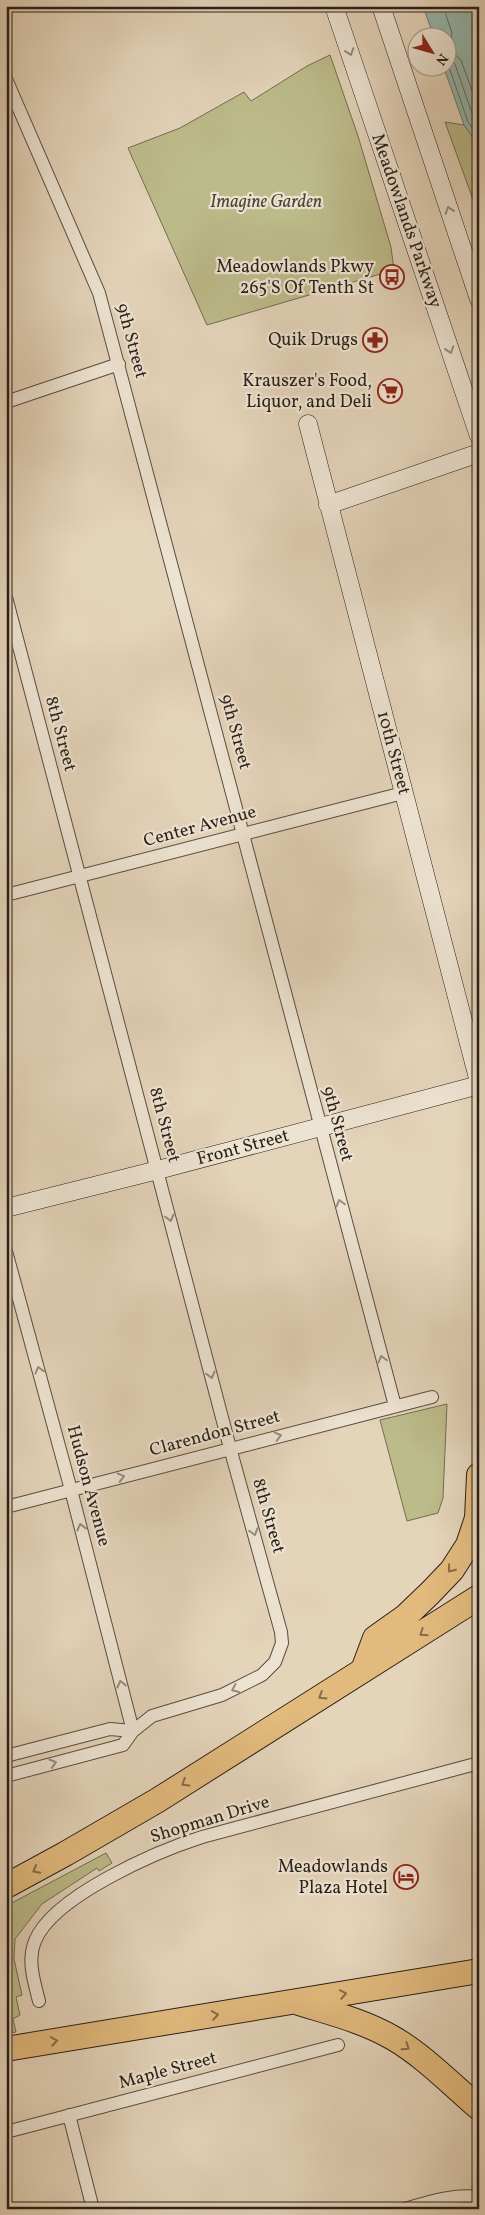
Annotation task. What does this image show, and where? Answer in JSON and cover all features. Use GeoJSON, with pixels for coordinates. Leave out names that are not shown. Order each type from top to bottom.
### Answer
{"type":"FeatureCollection","features":[{"type":"Feature","properties":{"kind":"highway"},"geometry":{"type":"LineString","coordinates":[[364,1670],[375,1638],[406,1616],[430,1593],[452,1570],[468,1545],[477,1518],[479,1475]]}},
{"type":"Feature","properties":{"kind":"highway"},"geometry":{"type":"LineString","coordinates":[[6,1886],[135,1814],[479,1597]]}},
{"type":"Feature","properties":{"kind":"highway"},"geometry":{"type":"LineString","coordinates":[[6,2049],[479,1971]]}},
{"type":"Feature","properties":{"kind":"highway"},"geometry":{"type":"LineString","coordinates":[[295,2002],[363,2024],[392,2038],[416,2054],[479,2108]]}},
{"type":"Feature","properties":{"kind":"street","name":"Meadowlands Parkway"},"geometry":{"type":"LineString","coordinates":[[334,6],[479,436]]}},
{"type":"Feature","properties":{"kind":"street"},"geometry":{"type":"LineString","coordinates":[[381,6],[479,299]]}},
{"type":"Feature","properties":{"kind":"street","name":"9th Street"},"geometry":{"type":"LineString","coordinates":[[6,80],[93,276],[119,364],[244,834],[319,1127],[395,1406]]}},
{"type":"Feature","properties":{"kind":"street"},"geometry":{"type":"LineString","coordinates":[[6,402],[119,364]]}},
{"type":"Feature","properties":{"kind":"street","name":"10th Street"},"geometry":{"type":"LineString","coordinates":[[308,424],[479,1084]]}},
{"type":"Feature","properties":{"kind":"street"},"geometry":{"type":"LineString","coordinates":[[328,505],[479,453]]}},
{"type":"Feature","properties":{"kind":"street","name":"8th Street"},"geometry":{"type":"LineString","coordinates":[[6,597],[230,1448],[282,1632],[282,1643],[275,1662],[262,1675],[192,1706],[152,1716],[133,1731]]}},
{"type":"Feature","properties":{"kind":"street","name":"Center Avenue"},"geometry":{"type":"LineString","coordinates":[[6,895],[403,793]]}},
{"type":"Feature","properties":{"kind":"street","name":"Front Street"},"geometry":{"type":"LineString","coordinates":[[6,1208],[158,1170],[479,1084]]}},
{"type":"Feature","properties":{"kind":"street","name":"Hudson Avenue"},"geometry":{"type":"LineString","coordinates":[[6,1250],[71,1490],[133,1731]]}},
{"type":"Feature","properties":{"kind":"street","name":"Clarendon Street"},"geometry":{"type":"LineString","coordinates":[[6,1507],[432,1397]]}},
{"type":"Feature","properties":{"kind":"street"},"geometry":{"type":"LineString","coordinates":[[6,1756],[110,1729],[133,1731]]}},
{"type":"Feature","properties":{"kind":"street"},"geometry":{"type":"LineString","coordinates":[[6,1776],[123,1745],[133,1731]]}},
{"type":"Feature","properties":{"kind":"street","name":"Shopman Drive"},"geometry":{"type":"LineString","coordinates":[[39,2001],[31,1967],[31,1958],[36,1939],[41,1931],[67,1906],[118,1872],[158,1852],[202,1837],[479,1763]]}},
{"type":"Feature","properties":{"kind":"street","name":"Maple Street"},"geometry":{"type":"LineString","coordinates":[[6,2132],[338,2045]]}},
{"type":"Feature","properties":{"kind":"street"},"geometry":{"type":"LineString","coordinates":[[69,2115],[93,2209]]}},
{"type":"Feature","properties":{"kind":"street"},"geometry":{"type":"LineString","coordinates":[[404,2209],[442,2199],[464,2196],[479,2198]]}},
{"type":"Feature","properties":{"kind":"green space","name":"Imagine Garden"},"geometry":{"type":"Polygon","coordinates":[[[330,55],[358,136],[391,247],[394,270],[207,325],[128,148],[180,128],[244,92],[251,101],[307,66],[330,55]]]}},
{"type":"Feature","properties":{"kind":"green space"},"geometry":{"type":"Polygon","coordinates":[[[445,122],[464,125],[479,146],[479,216],[445,122]]]}},
{"type":"Feature","properties":{"kind":"green space"},"geometry":{"type":"Polygon","coordinates":[[[447,1404],[443,1498],[438,1513],[407,1521],[380,1420],[447,1404]]]}},
{"type":"Feature","properties":{"kind":"green space"},"geometry":{"type":"Polygon","coordinates":[[[106,1853],[112,1863],[99,1871],[97,1868],[42,1904],[15,1939],[14,1959],[22,1995],[16,1997],[20,2015],[13,2019],[16,2032],[6,2034],[6,1906],[106,1853]]]}},
{"type":"Feature","properties":{"kind":"water"},"geometry":{"type":"Polygon","coordinates":[[[423,6],[479,6],[479,146],[464,125],[448,78],[458,78],[458,28],[431,28],[423,6]]]}},
{"type":"Feature","properties":{"kind":"place","name":"Meadowlands Pkwy 265'S Of Tenth St"},"geometry":{"type":"Point","coordinates":[392,277]}},
{"type":"Feature","properties":{"kind":"place","name":"Quik Drugs"},"geometry":{"type":"Point","coordinates":[375,340]}},
{"type":"Feature","properties":{"kind":"place","name":"Krauszer's Food, Liquor, and Deli"},"geometry":{"type":"Point","coordinates":[390,391]}},
{"type":"Feature","properties":{"kind":"place","name":"Meadowlands Plaza Hotel"},"geometry":{"type":"Point","coordinates":[406,1877]}}]}
